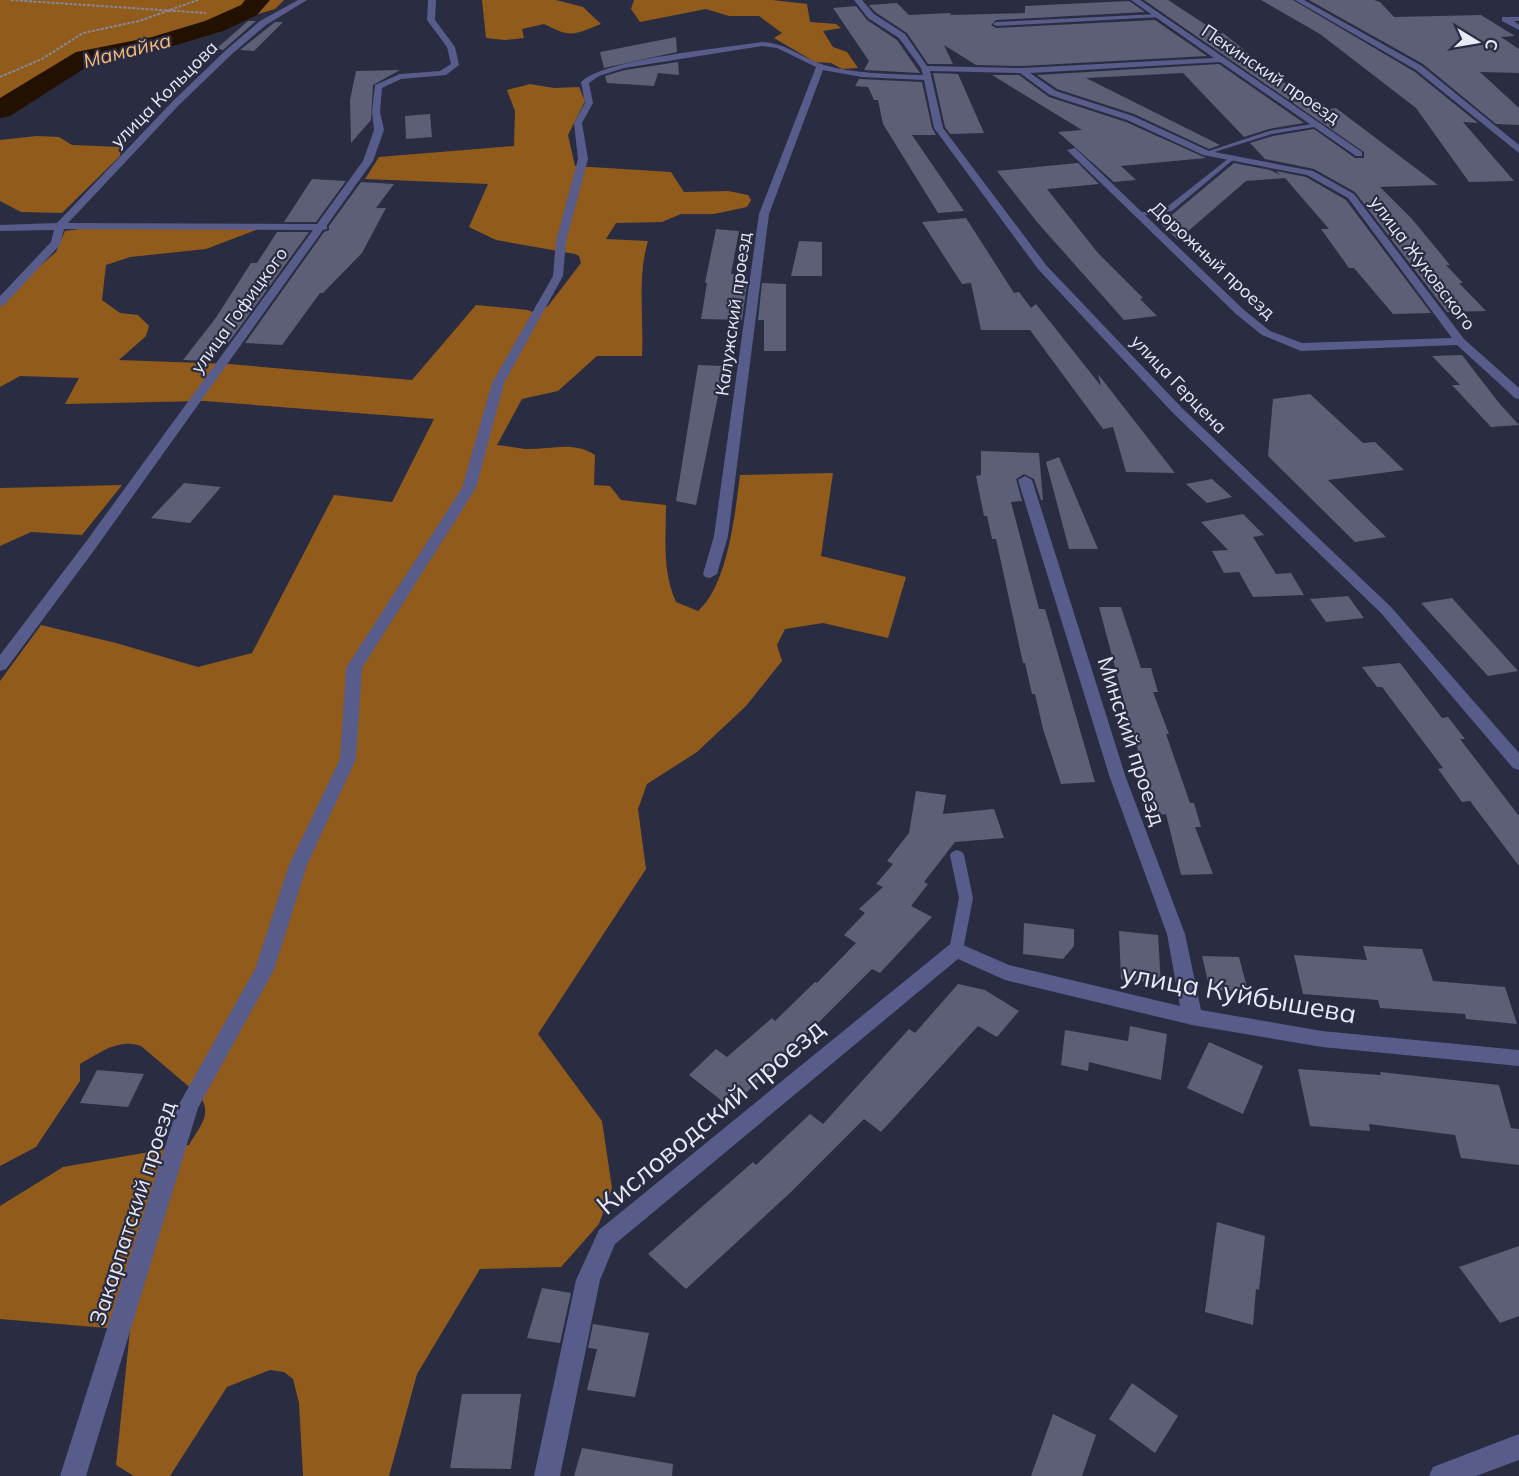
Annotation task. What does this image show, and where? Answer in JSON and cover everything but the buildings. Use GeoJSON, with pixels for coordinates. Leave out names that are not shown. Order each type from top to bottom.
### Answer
{"type":"FeatureCollection","features":[{"type":"Feature","properties":{"kind":"street","name":"улица Кольцова"},"geometry":{"type":"LineString","coordinates":[[0,303],[56,243],[60,226],[176,103],[228,52],[262,23],[303,0]]}},
{"type":"Feature","properties":{"kind":"street","name":"улица Гофицкого"},"geometry":{"type":"LineString","coordinates":[[0,666],[323,226],[368,161],[379,130],[376,112],[378,87],[401,77],[441,74],[450,71],[455,65],[451,47],[431,20],[432,0]]}},
{"type":"Feature","properties":{"kind":"street","name":"улица Герцена"},"geometry":{"type":"LineString","coordinates":[[858,0],[871,16],[902,36],[926,73],[939,128],[1042,267],[1178,411],[1386,610],[1519,764]]}},
{"type":"Feature","properties":{"kind":"street","name":"Пекинский проезд"},"geometry":{"type":"LineString","coordinates":[[1135,0],[1219,60],[1359,154]]}},
{"type":"Feature","properties":{"kind":"street"},"geometry":{"type":"LineString","coordinates":[[1299,0],[1419,68],[1519,150]]}},
{"type":"Feature","properties":{"kind":"street"},"geometry":{"type":"LineString","coordinates":[[1519,19],[1505,19],[1519,28]]}},
{"type":"Feature","properties":{"kind":"street","name":"Закарпатский проезд"},"geometry":{"type":"LineString","coordinates":[[73,1476],[188,1106],[264,970],[298,865],[348,759],[354,668],[469,488],[498,383],[558,276],[561,241],[584,159],[578,123],[589,103],[585,82],[596,74],[623,66],[762,44],[777,44],[820,67]]}},
{"type":"Feature","properties":{"kind":"street"},"geometry":{"type":"LineString","coordinates":[[820,67],[857,74],[926,73],[1022,71],[1219,60]]}},
{"type":"Feature","properties":{"kind":"street","name":"Калужский проезд"},"geometry":{"type":"LineString","coordinates":[[710,574],[721,536],[764,214],[820,67]]}},
{"type":"Feature","properties":{"kind":"street","name":"улица Жуковского"},"geometry":{"type":"LineString","coordinates":[[1022,71],[1053,93],[1130,118],[1206,153],[1310,173],[1351,196],[1460,341],[1519,395]]}},
{"type":"Feature","properties":{"kind":"street","name":"Дорожный проезд"},"geometry":{"type":"LineString","coordinates":[[1072,150],[1240,312],[1266,333],[1301,347],[1460,341]]}},
{"type":"Feature","properties":{"kind":"street"},"geometry":{"type":"LineString","coordinates":[[0,228],[323,226]]}},
{"type":"Feature","properties":{"kind":"street","name":"Минский проезд"},"geometry":{"type":"LineString","coordinates":[[1025,480],[1118,778],[1176,934],[1192,1017]]}},
{"type":"Feature","properties":{"kind":"street","name":"улица Куйбышева"},"geometry":{"type":"LineString","coordinates":[[956,950],[1005,972],[1192,1017],[1322,1039],[1519,1058]]}},
{"type":"Feature","properties":{"kind":"street","name":"Кисловодский проезд"},"geometry":{"type":"LineString","coordinates":[[547,1476],[588,1280],[607,1237],[956,950]]}},
{"type":"Feature","properties":{"kind":"street"},"geometry":{"type":"LineString","coordinates":[[1442,1476],[1519,1447]]}},
{"type":"Feature","properties":{"kind":"lane"},"geometry":{"type":"LineString","coordinates":[[996,24],[1158,16]]}},
{"type":"Feature","properties":{"kind":"lane"},"geometry":{"type":"LineString","coordinates":[[1206,153],[1271,132],[1318,125]]}},
{"type":"Feature","properties":{"kind":"lane"},"geometry":{"type":"LineString","coordinates":[[1139,214],[1169,209],[1231,159]]}},
{"type":"Feature","properties":{"kind":"lane"},"geometry":{"type":"LineString","coordinates":[[956,950],[966,898],[957,855]]}},
{"type":"Feature","properties":{"kind":"path"},"geometry":{"type":"LineString","coordinates":[[11,0],[206,13]]}},
{"type":"Feature","properties":{"kind":"path"},"geometry":{"type":"LineString","coordinates":[[0,77],[42,59],[83,33],[139,21],[198,0]]}},
{"type":"Feature","properties":{"kind":"shaded area"},"geometry":{"type":"Polygon","coordinates":[[[0,0],[284,0],[275,9],[90,65],[0,116],[0,0]]]}},
{"type":"Feature","properties":{"kind":"shaded area"},"geometry":{"type":"Polygon","coordinates":[[[482,0],[556,0],[583,7],[601,24],[584,31],[567,33],[544,24],[522,29],[524,38],[505,40],[486,38],[482,0]]]}},
{"type":"Feature","properties":{"kind":"shaded area"},"geometry":{"type":"Polygon","coordinates":[[[634,0],[772,0],[807,4],[810,22],[836,24],[841,28],[823,31],[833,47],[847,52],[858,68],[842,69],[831,63],[815,62],[774,38],[782,33],[759,16],[729,16],[706,9],[640,22],[631,9],[634,0]]]}},
{"type":"Feature","properties":{"kind":"shaded area"},"geometry":{"type":"Polygon","coordinates":[[[530,84],[554,88],[579,87],[585,101],[568,135],[575,166],[671,172],[684,192],[728,191],[748,195],[751,200],[747,207],[714,214],[681,214],[662,222],[616,223],[606,239],[648,241],[642,283],[642,356],[597,356],[558,391],[522,399],[497,445],[525,449],[570,447],[587,450],[595,455],[594,485],[610,486],[621,500],[666,505],[666,555],[672,590],[676,602],[698,611],[717,584],[723,567],[740,475],[833,473],[821,556],[906,577],[888,638],[823,623],[785,629],[777,645],[782,661],[746,706],[697,752],[647,784],[638,809],[646,869],[538,1034],[602,1121],[612,1188],[599,1224],[561,1267],[480,1269],[417,1374],[389,1476],[303,1476],[299,1403],[293,1379],[284,1372],[270,1370],[227,1387],[170,1476],[134,1476],[116,1465],[130,1330],[0,1319],[0,1206],[63,1167],[189,1145],[203,1121],[204,1103],[200,1096],[141,1046],[117,1045],[80,1064],[80,1081],[36,1147],[0,1166],[0,681],[41,625],[116,643],[198,667],[252,653],[334,495],[392,502],[434,419],[204,401],[65,404],[79,378],[20,376],[0,387],[0,306],[25,279],[56,252],[65,231],[93,227],[261,228],[206,249],[130,257],[106,265],[102,300],[120,313],[138,315],[149,326],[146,336],[119,360],[229,364],[412,380],[476,305],[528,310],[535,313],[548,306],[581,263],[579,256],[575,254],[496,240],[469,227],[488,184],[365,179],[379,157],[514,146],[515,111],[507,90],[530,84]]]}},
{"type":"Feature","properties":{"kind":"shaded area"},"geometry":{"type":"Polygon","coordinates":[[[37,136],[59,137],[72,145],[121,147],[120,156],[62,213],[21,212],[0,201],[0,140],[37,136]]]}},
{"type":"Feature","properties":{"kind":"shaded area"},"geometry":{"type":"Polygon","coordinates":[[[122,485],[82,535],[31,532],[0,546],[0,488],[122,485]]]}},
{"type":"Feature","properties":{"kind":"waterway","name":"Мамайка"},"geometry":{"type":"LineString","coordinates":[[0,110],[85,57],[156,44],[214,26],[249,10],[258,0]]}}]}
